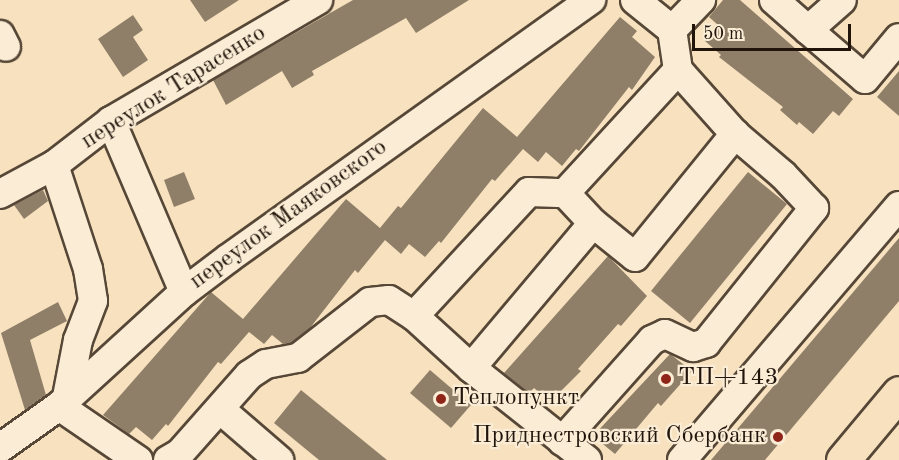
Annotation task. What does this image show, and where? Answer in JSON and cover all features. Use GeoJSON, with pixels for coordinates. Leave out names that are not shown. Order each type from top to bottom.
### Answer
{"type":"FeatureCollection","features":[{"type":"Feature","properties":{"kind":"main road"},"geometry":{"type":"LineString","coordinates":[[843,460],[893,408]]}},
{"type":"Feature","properties":{"kind":"street","name":"переулок Тарасенко"},"geometry":{"type":"LineString","coordinates":[[0,194],[54,165],[111,121],[318,0]]}},
{"type":"Feature","properties":{"kind":"street","name":"переулок Маяковского"},"geometry":{"type":"LineString","coordinates":[[0,448],[63,402],[184,292],[361,161],[591,0]]}},
{"type":"Feature","properties":{"kind":"street"},"geometry":{"type":"LineString","coordinates":[[562,441],[652,340],[665,334],[693,347],[706,343],[814,208],[783,174],[735,134],[678,70],[672,30],[635,0]]}},
{"type":"Feature","properties":{"kind":"street"},"geometry":{"type":"LineString","coordinates":[[672,30],[701,0]]}},
{"type":"Feature","properties":{"kind":"street"},"geometry":{"type":"LineString","coordinates":[[774,0],[865,79],[899,38]]}},
{"type":"Feature","properties":{"kind":"street"},"geometry":{"type":"LineString","coordinates":[[808,30],[842,0]]}},
{"type":"Feature","properties":{"kind":"street"},"geometry":{"type":"LineString","coordinates":[[565,193],[678,70]]}},
{"type":"Feature","properties":{"kind":"street"},"geometry":{"type":"LineString","coordinates":[[111,121],[184,292]]}},
{"type":"Feature","properties":{"kind":"street"},"geometry":{"type":"LineString","coordinates":[[414,315],[529,192],[565,193],[593,223],[636,257],[735,134]]}},
{"type":"Feature","properties":{"kind":"street"},"geometry":{"type":"LineString","coordinates":[[54,165],[88,269],[93,301],[78,340],[63,402],[118,450],[138,460]]}},
{"type":"Feature","properties":{"kind":"street"},"geometry":{"type":"LineString","coordinates":[[682,460],[899,206]]}},
{"type":"Feature","properties":{"kind":"street"},"geometry":{"type":"LineString","coordinates":[[471,368],[593,223]]}},
{"type":"Feature","properties":{"kind":"street"},"geometry":{"type":"LineString","coordinates":[[168,460],[180,453],[221,410],[249,375],[266,364],[298,358],[370,302],[388,300],[414,315],[471,368],[587,460]]}},
{"type":"Feature","properties":{"kind":"street"},"geometry":{"type":"LineString","coordinates":[[221,410],[279,460]]}},
{"type":"Feature","properties":{"kind":"building"},"geometry":{"type":"Polygon","coordinates":[[[190,0],[239,0],[205,22],[190,0]]]}},
{"type":"Feature","properties":{"kind":"building"},"geometry":{"type":"Polygon","coordinates":[[[353,0],[469,0],[416,33],[406,18],[312,71],[314,75],[292,88],[282,71],[226,105],[213,80],[353,0]]]}},
{"type":"Feature","properties":{"kind":"building"},"geometry":{"type":"Polygon","coordinates":[[[723,0],[740,0],[853,99],[839,116],[833,111],[813,134],[799,122],[797,125],[780,110],[783,107],[719,57],[721,55],[705,41],[718,25],[709,17],[723,0]]]}},
{"type":"Feature","properties":{"kind":"building"},"geometry":{"type":"Polygon","coordinates":[[[133,15],[143,30],[133,37],[148,60],[123,77],[98,39],[133,15]]]}},
{"type":"Feature","properties":{"kind":"building"},"geometry":{"type":"Polygon","coordinates":[[[620,17],[637,31],[632,37],[655,57],[632,90],[629,87],[579,151],[576,149],[562,166],[546,152],[538,162],[523,149],[495,181],[492,179],[441,243],[439,241],[425,257],[409,244],[401,254],[385,240],[358,273],[355,270],[310,328],[291,343],[283,344],[272,335],[264,344],[249,332],[221,364],[218,362],[168,426],[166,424],[152,440],[136,427],[129,434],[103,415],[211,292],[243,319],[346,199],[380,228],[398,206],[401,208],[483,108],[517,137],[620,17]]]}},
{"type":"Feature","properties":{"kind":"building"},"geometry":{"type":"Polygon","coordinates":[[[899,71],[899,116],[877,97],[899,71]]]}},
{"type":"Feature","properties":{"kind":"building"},"geometry":{"type":"Polygon","coordinates":[[[184,172],[195,199],[174,207],[164,180],[184,172]]]}},
{"type":"Feature","properties":{"kind":"building"},"geometry":{"type":"Polygon","coordinates":[[[748,172],[787,204],[690,323],[651,291],[748,172]]]}},
{"type":"Feature","properties":{"kind":"building"},"geometry":{"type":"Polygon","coordinates":[[[43,190],[48,201],[24,219],[14,205],[43,190]]]}},
{"type":"Feature","properties":{"kind":"building"},"geometry":{"type":"Polygon","coordinates":[[[899,238],[899,301],[765,460],[711,460],[899,238]]]}},
{"type":"Feature","properties":{"kind":"building"},"geometry":{"type":"Polygon","coordinates":[[[608,256],[647,296],[621,326],[618,324],[578,369],[581,371],[550,402],[534,388],[529,393],[504,373],[608,256]]]}},
{"type":"Feature","properties":{"kind":"building"},"geometry":{"type":"Polygon","coordinates":[[[58,302],[67,321],[30,340],[46,395],[25,410],[1,333],[58,302]]]}},
{"type":"Feature","properties":{"kind":"building"},"geometry":{"type":"Polygon","coordinates":[[[670,354],[692,371],[661,406],[658,403],[615,454],[593,436],[670,354]]]}},
{"type":"Feature","properties":{"kind":"building","name":"Теплопункт"},"geometry":{"type":"Polygon","coordinates":[[[430,370],[471,405],[451,428],[410,393],[430,370]]]}},
{"type":"Feature","properties":{"kind":"building"},"geometry":{"type":"Polygon","coordinates":[[[301,390],[387,460],[319,460],[274,423],[301,390]]]}},
{"type":"Feature","properties":{"kind":"place","name":"ТП+143"},"geometry":{"type":"Point","coordinates":[666,379]}},
{"type":"Feature","properties":{"kind":"place","name":"Теплопункт"},"geometry":{"type":"Point","coordinates":[441,399]}},
{"type":"Feature","properties":{"kind":"place","name":"Приднестровский Сбербанк"},"geometry":{"type":"Point","coordinates":[778,437]}}]}
